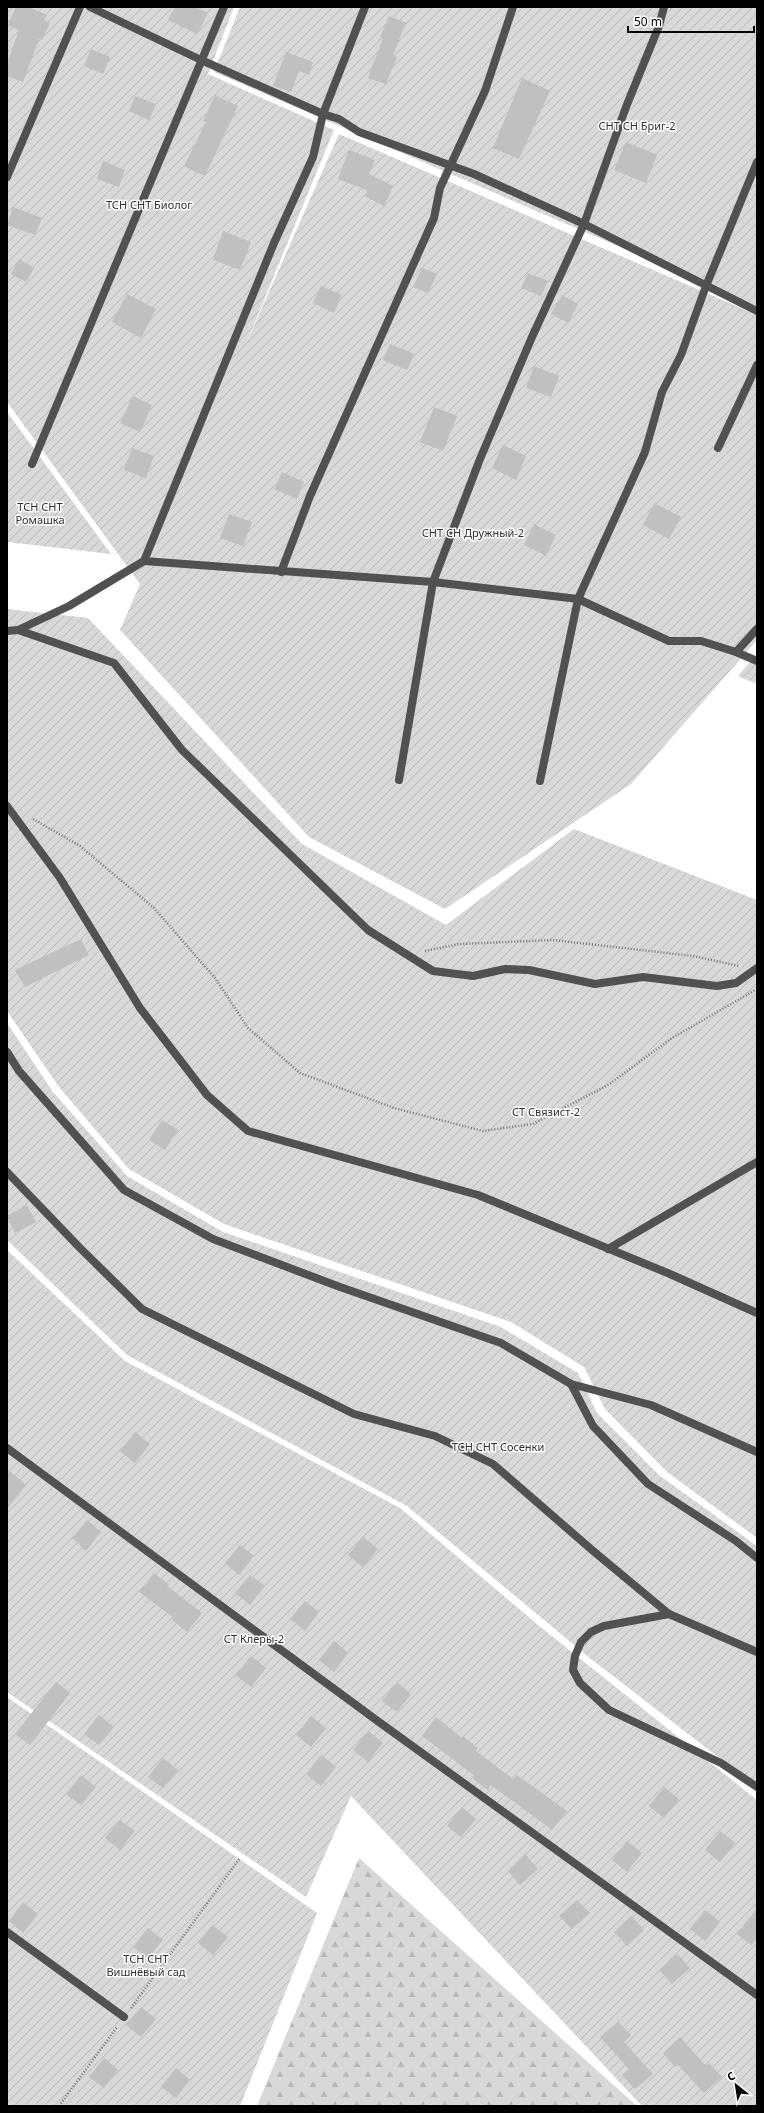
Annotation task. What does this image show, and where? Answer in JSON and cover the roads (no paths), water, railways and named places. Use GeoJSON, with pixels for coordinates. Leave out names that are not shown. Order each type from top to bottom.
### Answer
{"type":"FeatureCollection","features":[{"type":"Feature","properties":{"kind":"street"},"geometry":{"type":"LineString","coordinates":[[7,177],[80,7]]}},
{"type":"Feature","properties":{"kind":"street"},"geometry":{"type":"LineString","coordinates":[[90,7],[201,60],[323,114],[339,119],[359,132],[450,167],[474,174],[584,224],[757,311]]}},
{"type":"Feature","properties":{"kind":"street"},"geometry":{"type":"LineString","coordinates":[[32,464],[224,7]]}},
{"type":"Feature","properties":{"kind":"street"},"geometry":{"type":"LineString","coordinates":[[144,561],[274,243],[313,157],[323,114],[365,7]]}},
{"type":"Feature","properties":{"kind":"street"},"geometry":{"type":"LineString","coordinates":[[281,572],[310,496],[434,218],[440,188],[485,91],[513,7]]}},
{"type":"Feature","properties":{"kind":"street"},"geometry":{"type":"LineString","coordinates":[[399,780],[433,582],[484,452],[532,337],[584,224],[626,107],[659,26],[664,7]]}},
{"type":"Feature","properties":{"kind":"street"},"geometry":{"type":"LineString","coordinates":[[540,781],[578,598],[645,452],[662,392],[681,355],[706,286],[757,162]]}},
{"type":"Feature","properties":{"kind":"street"},"geometry":{"type":"LineString","coordinates":[[718,448],[757,365]]}},
{"type":"Feature","properties":{"kind":"street"},"geometry":{"type":"LineString","coordinates":[[7,631],[18,630],[69,606],[144,561],[433,582],[578,598],[669,641],[701,641],[736,652],[757,661]]}},
{"type":"Feature","properties":{"kind":"street"},"geometry":{"type":"LineString","coordinates":[[736,652],[757,629]]}},
{"type":"Feature","properties":{"kind":"street"},"geometry":{"type":"LineString","coordinates":[[18,630],[114,663],[182,750],[368,930],[433,971],[473,976],[505,969],[529,970],[595,984],[643,977],[717,986],[736,983],[756,969]]}},
{"type":"Feature","properties":{"kind":"street"},"geometry":{"type":"LineString","coordinates":[[7,806],[60,878],[140,1008],[207,1095],[248,1130],[478,1195],[757,1313]]}},
{"type":"Feature","properties":{"kind":"street"},"geometry":{"type":"LineString","coordinates":[[7,1052],[19,1071],[124,1190],[213,1239],[340,1287],[501,1344],[571,1384],[651,1405],[757,1452]]}},
{"type":"Feature","properties":{"kind":"street"},"geometry":{"type":"LineString","coordinates":[[608,1249],[757,1162]]}},
{"type":"Feature","properties":{"kind":"street"},"geometry":{"type":"LineString","coordinates":[[7,1172],[80,1248],[142,1308],[354,1414],[435,1436],[493,1464],[592,1550],[669,1614],[757,1652]]}},
{"type":"Feature","properties":{"kind":"street"},"geometry":{"type":"LineString","coordinates":[[571,1384],[592,1426],[648,1484],[736,1541],[757,1558]]}},
{"type":"Feature","properties":{"kind":"street"},"geometry":{"type":"LineString","coordinates":[[7,1448],[379,1722],[757,1995]]}},
{"type":"Feature","properties":{"kind":"street"},"geometry":{"type":"LineString","coordinates":[[669,1614],[604,1626],[591,1632],[581,1642],[574,1656],[573,1670],[580,1683],[609,1710],[721,1763],[757,1787]]}},
{"type":"Feature","properties":{"kind":"street"},"geometry":{"type":"LineString","coordinates":[[7,1932],[124,2017]]}},
{"type":"Feature","properties":{"kind":"park label","name":"СНТ СН Бриг-2"},"geometry":{"type":"Point","coordinates":[637,125]}},
{"type":"Feature","properties":{"kind":"park label","name":"ТСН СНТ Биолог"},"geometry":{"type":"Point","coordinates":[149,204]}},
{"type":"Feature","properties":{"kind":"park label","name":"ТСН СНТ Ромашка"},"geometry":{"type":"Point","coordinates":[40,512]}},
{"type":"Feature","properties":{"kind":"park label","name":"СНТ СН Дружный-2"},"geometry":{"type":"Point","coordinates":[473,532]}},
{"type":"Feature","properties":{"kind":"park label","name":"СТ Связист-2"},"geometry":{"type":"Point","coordinates":[546,1111]}},
{"type":"Feature","properties":{"kind":"park label","name":"ТСН СНТ Сосенки"},"geometry":{"type":"Point","coordinates":[498,1446]}},
{"type":"Feature","properties":{"kind":"park label","name":"СТ Клеры-2"},"geometry":{"type":"Point","coordinates":[254,1638]}},
{"type":"Feature","properties":{"kind":"park label","name":"ТСН СНТ Вишнёвый сад"},"geometry":{"type":"Point","coordinates":[146,1964]}}]}
